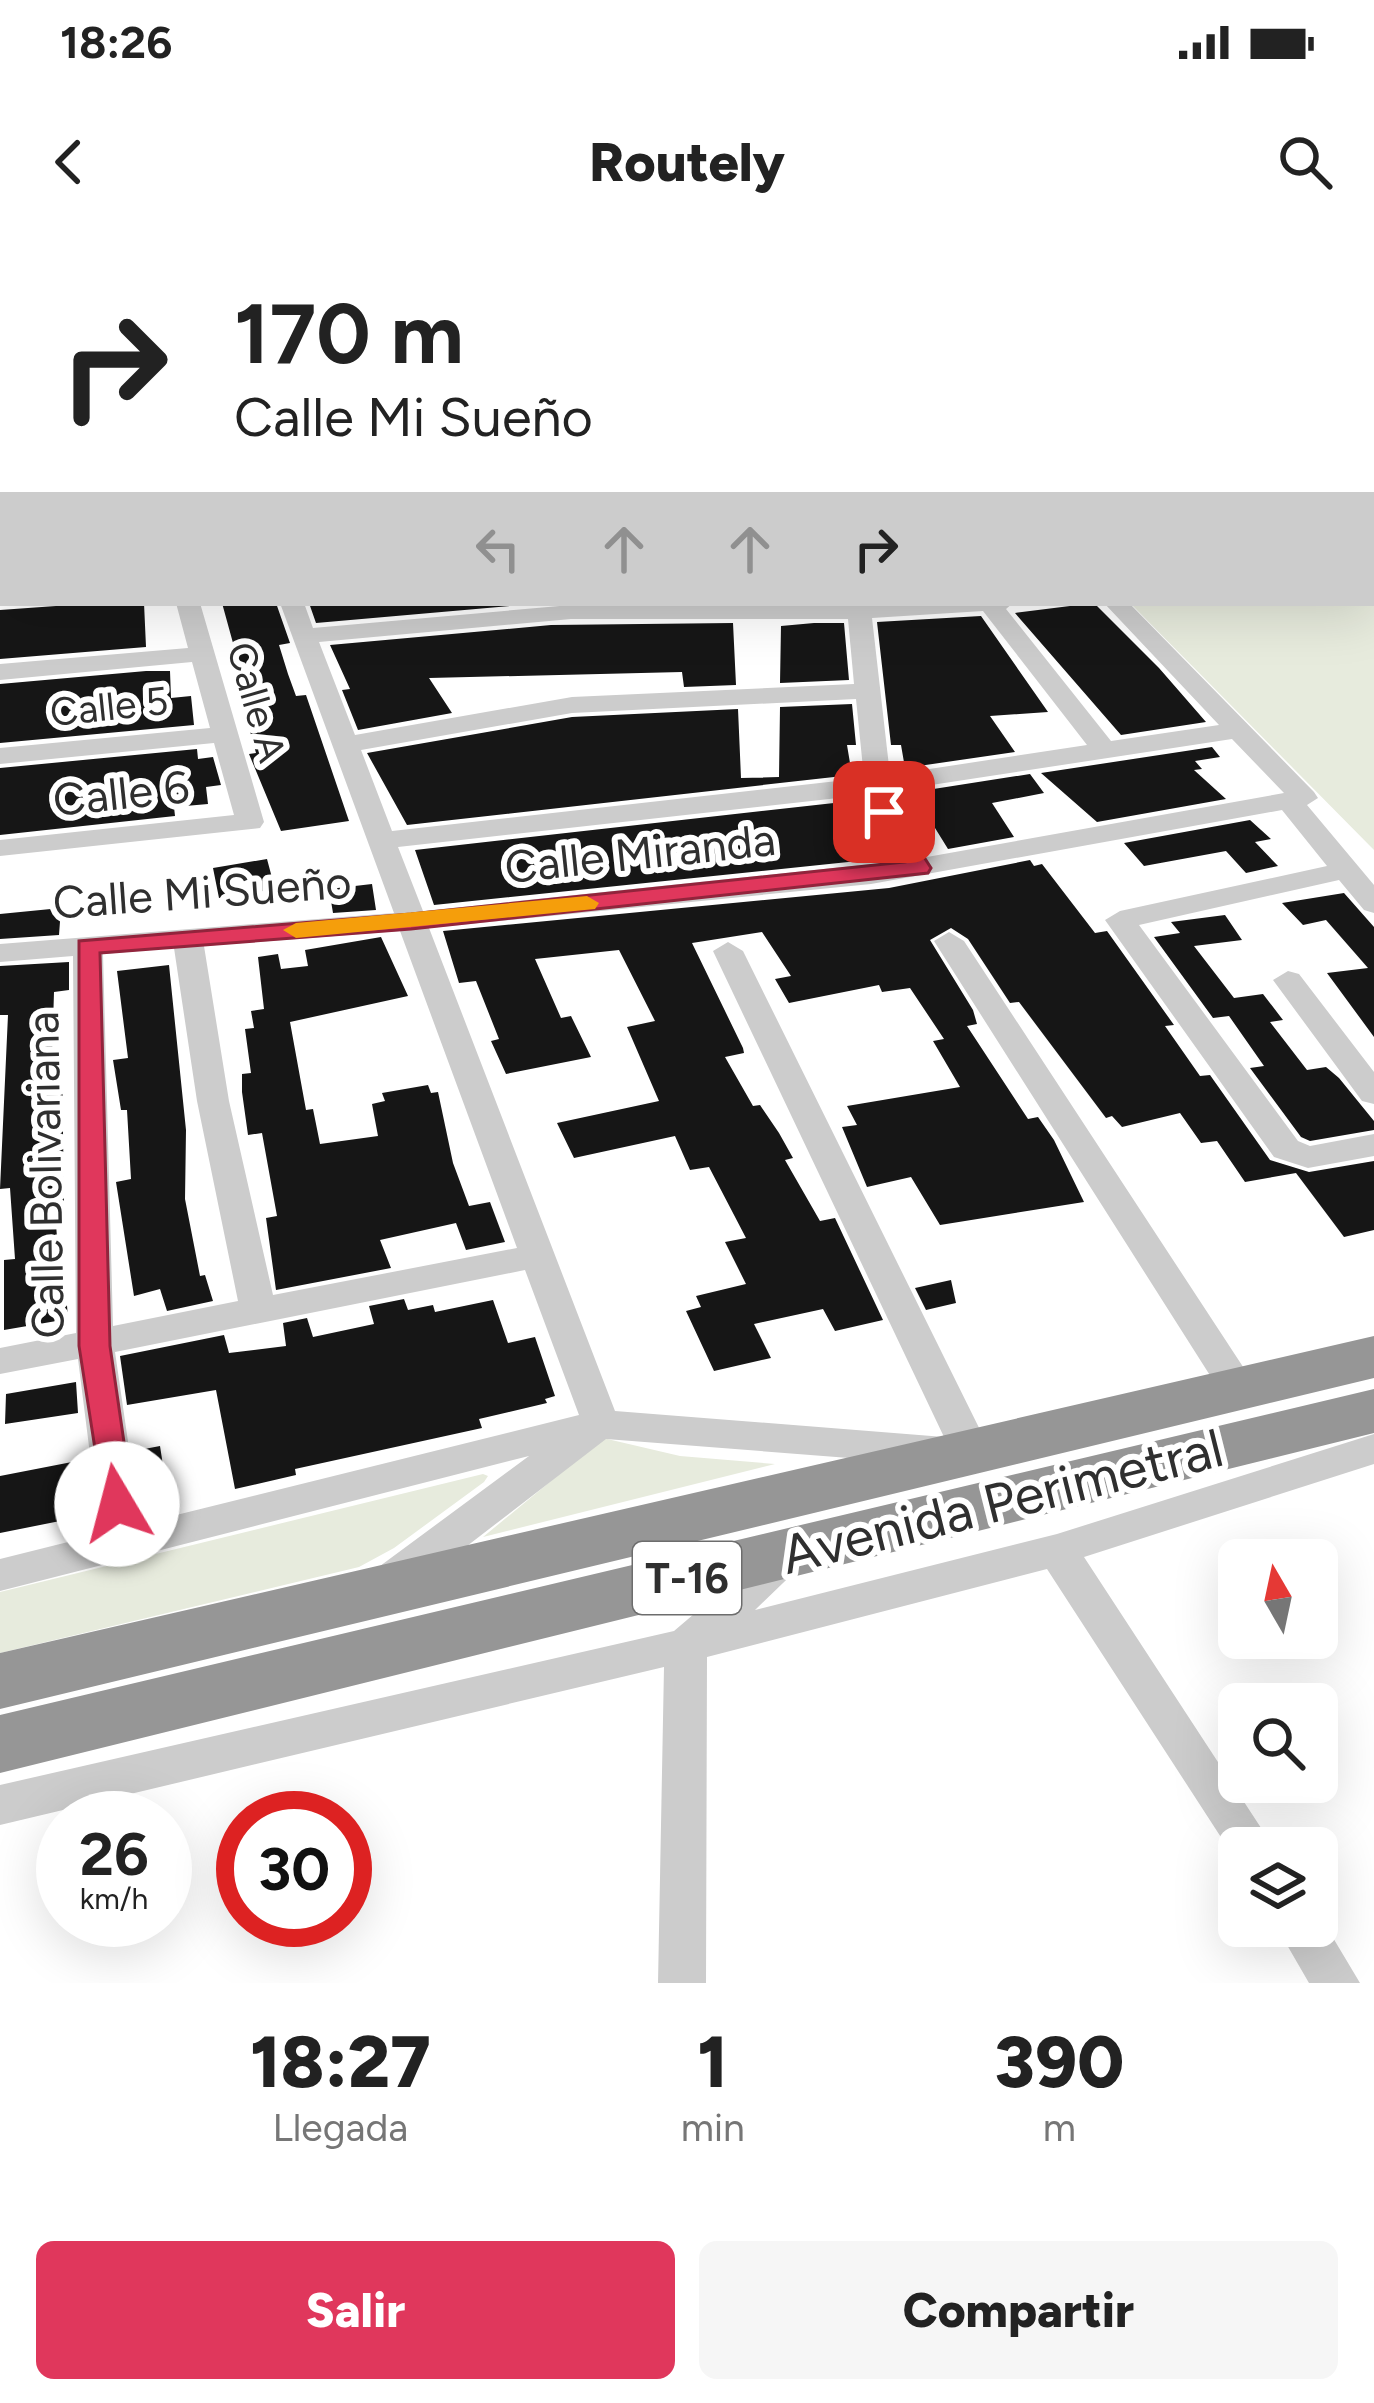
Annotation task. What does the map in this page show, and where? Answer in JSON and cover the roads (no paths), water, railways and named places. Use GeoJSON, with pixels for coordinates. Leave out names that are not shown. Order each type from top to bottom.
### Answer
{"type":"FeatureCollection","features":[{"type":"Feature","properties":{"kind":"highway","name":"Avenida Perimetral"},"geometry":{"type":"LineString","coordinates":[[0,1681],[1374,1357]]}},
{"type":"Feature","properties":{"kind":"highway","name":"Avenida Perimetral"},"geometry":{"type":"LineString","coordinates":[[0,1744],[1374,1411]]}},
{"type":"Feature","properties":{"kind":"street","name":"Calle A"},"geometry":{"type":"LineString","coordinates":[[189,606],[250,822]]}},
{"type":"Feature","properties":{"kind":"street"},"geometry":{"type":"LineString","coordinates":[[293,606],[601,1424]]}},
{"type":"Feature","properties":{"kind":"street"},"geometry":{"type":"LineString","coordinates":[[304,636],[572,612],[859,612],[957,606]]}},
{"type":"Feature","properties":{"kind":"street"},"geometry":{"type":"LineString","coordinates":[[992,606],[1106,752]]}},
{"type":"Feature","properties":{"kind":"street"},"geometry":{"type":"LineString","coordinates":[[1119,606],[1239,730],[1374,904]]}},
{"type":"Feature","properties":{"kind":"street"},"geometry":{"type":"LineString","coordinates":[[859,612],[884,812],[919,868]]}},
{"type":"Feature","properties":{"kind":"street"},"geometry":{"type":"LineString","coordinates":[[0,672],[202,654]]}},
{"type":"Feature","properties":{"kind":"street"},"geometry":{"type":"LineString","coordinates":[[345,745],[572,705],[867,691]]}},
{"type":"Feature","properties":{"kind":"street"},"geometry":{"type":"LineString","coordinates":[[381,841],[878,785],[1239,730]]}},
{"type":"Feature","properties":{"kind":"street","name":"Calle 5"},"geometry":{"type":"LineString","coordinates":[[0,756],[225,734]]}},
{"type":"Feature","properties":{"kind":"street","name":"Calle Miranda"},"geometry":{"type":"LineString","coordinates":[[411,921],[919,868],[1297,799]]}},
{"type":"Feature","properties":{"kind":"street","name":"Calle 6"},"geometry":{"type":"LineString","coordinates":[[0,848],[250,822]]}},
{"type":"Feature","properties":{"kind":"street"},"geometry":{"type":"LineString","coordinates":[[1346,870],[1120,920],[1292,1154],[1308,1157],[1374,1145]]}},
{"type":"Feature","properties":{"kind":"street","name":"Calle Mi Sueño"},"geometry":{"type":"LineString","coordinates":[[0,953],[411,921]]}},
{"type":"Feature","properties":{"kind":"street"},"geometry":{"type":"LineString","coordinates":[[188,939],[213,1101],[259,1312]]}},
{"type":"Feature","properties":{"kind":"street"},"geometry":{"type":"LineString","coordinates":[[949,941],[1238,1389]]}},
{"type":"Feature","properties":{"kind":"street","name":"Calle Bolivariana"},"geometry":{"type":"LineString","coordinates":[[88,946],[95,1346],[122,1543]]}},
{"type":"Feature","properties":{"kind":"street"},"geometry":{"type":"LineString","coordinates":[[728,952],[971,1452]]}},
{"type":"Feature","properties":{"kind":"street"},"geometry":{"type":"LineString","coordinates":[[1288,980],[1374,1094]]}},
{"type":"Feature","properties":{"kind":"street"},"geometry":{"type":"LineString","coordinates":[[0,1361],[536,1256]]}},
{"type":"Feature","properties":{"kind":"street"},"geometry":{"type":"LineString","coordinates":[[374,1593],[601,1424]]}},
{"type":"Feature","properties":{"kind":"street"},"geometry":{"type":"LineString","coordinates":[[0,1574],[601,1424],[971,1452]]}},
{"type":"Feature","properties":{"kind":"street"},"geometry":{"type":"LineString","coordinates":[[0,1805],[686,1645],[1057,1550],[1374,1449]]}},
{"type":"Feature","properties":{"kind":"street"},"geometry":{"type":"LineString","coordinates":[[1057,1550],[1235,1827]]}},
{"type":"Feature","properties":{"kind":"street"},"geometry":{"type":"LineString","coordinates":[[682,1983],[686,1645],[795,1552]]}},
{"type":"Feature","properties":{"kind":"street"},"geometry":{"type":"LineString","coordinates":[[1313,1947],[1336,1983]]}}]}
